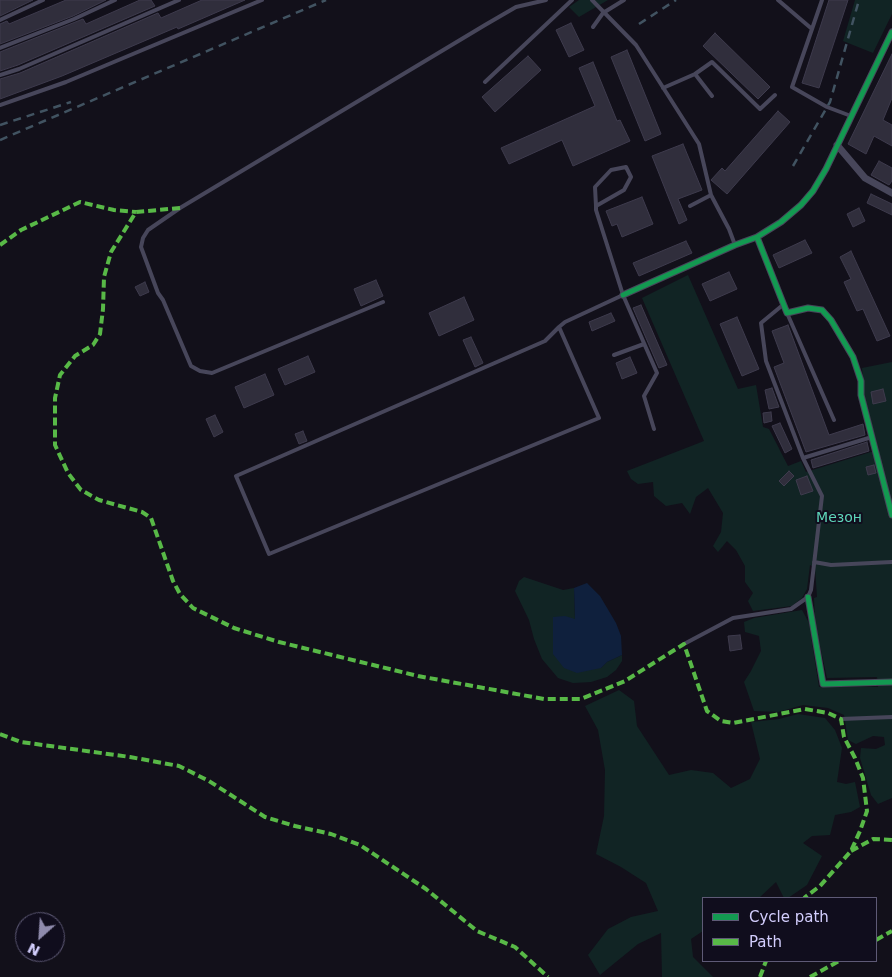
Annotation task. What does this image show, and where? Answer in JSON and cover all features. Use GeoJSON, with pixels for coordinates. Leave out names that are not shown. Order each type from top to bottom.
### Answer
{"type":"FeatureCollection","features":[{"type":"Feature","properties":{"kind":"street"},"geometry":{"type":"LineString","coordinates":[[623,295],[757,237],[781,222],[801,205],[817,184],[892,32]]}},
{"type":"Feature","properties":{"kind":"street"},"geometry":{"type":"LineString","coordinates":[[837,145],[865,178],[892,194]]}},
{"type":"Feature","properties":{"kind":"street"},"geometry":{"type":"LineString","coordinates":[[757,237],[787,314],[808,308],[822,310],[853,357],[861,381],[861,395],[892,516]]}},
{"type":"Feature","properties":{"kind":"street"},"geometry":{"type":"LineString","coordinates":[[808,597],[823,684],[892,682]]}},
{"type":"Feature","properties":{"kind":"lane"},"geometry":{"type":"LineString","coordinates":[[0,20],[43,0]]}},
{"type":"Feature","properties":{"kind":"lane"},"geometry":{"type":"LineString","coordinates":[[0,48],[74,20],[115,0]]}},
{"type":"Feature","properties":{"kind":"lane"},"geometry":{"type":"LineString","coordinates":[[0,76],[179,0]]}},
{"type":"Feature","properties":{"kind":"lane"},"geometry":{"type":"LineString","coordinates":[[0,105],[66,82],[262,0]]}},
{"type":"Feature","properties":{"kind":"lane"},"geometry":{"type":"LineString","coordinates":[[383,302],[212,373],[200,371],[191,366],[163,300],[158,293],[141,247],[143,238],[148,230],[180,208],[485,25],[516,7],[546,0]]}},
{"type":"Feature","properties":{"kind":"lane"},"geometry":{"type":"LineString","coordinates":[[485,82],[572,0]]}},
{"type":"Feature","properties":{"kind":"lane"},"geometry":{"type":"LineString","coordinates":[[592,0],[636,44],[699,144],[711,195],[729,229],[735,245]]}},
{"type":"Feature","properties":{"kind":"lane"},"geometry":{"type":"LineString","coordinates":[[593,27],[603,13],[624,0]]}},
{"type":"Feature","properties":{"kind":"lane"},"geometry":{"type":"LineString","coordinates":[[778,0],[812,29]]}},
{"type":"Feature","properties":{"kind":"lane"},"geometry":{"type":"LineString","coordinates":[[822,0],[792,87],[827,107],[851,116]]}},
{"type":"Feature","properties":{"kind":"lane"},"geometry":{"type":"LineString","coordinates":[[663,88],[695,74],[712,62],[760,109],[775,95]]}},
{"type":"Feature","properties":{"kind":"lane"},"geometry":{"type":"LineString","coordinates":[[695,74],[712,96]]}},
{"type":"Feature","properties":{"kind":"lane"},"geometry":{"type":"LineString","coordinates":[[596,206],[624,190],[631,178],[626,167],[611,170],[595,187],[596,206],[623,295],[657,373],[644,396],[654,429]]}},
{"type":"Feature","properties":{"kind":"lane"},"geometry":{"type":"LineString","coordinates":[[690,206],[711,195]]}},
{"type":"Feature","properties":{"kind":"lane"},"geometry":{"type":"LineString","coordinates":[[559,327],[600,418],[269,554],[236,476],[545,341],[559,327],[623,295]]}},
{"type":"Feature","properties":{"kind":"lane"},"geometry":{"type":"LineString","coordinates":[[684,644],[733,618],[792,609],[808,597],[812,590],[822,496],[803,458],[766,361],[761,322],[784,304]]}},
{"type":"Feature","properties":{"kind":"lane"},"geometry":{"type":"LineString","coordinates":[[787,314],[834,420]]}},
{"type":"Feature","properties":{"kind":"lane"},"geometry":{"type":"LineString","coordinates":[[614,356],[644,344]]}},
{"type":"Feature","properties":{"kind":"lane"},"geometry":{"type":"LineString","coordinates":[[803,458],[872,437]]}},
{"type":"Feature","properties":{"kind":"lane"},"geometry":{"type":"LineString","coordinates":[[814,562],[831,565],[892,562]]}},
{"type":"Feature","properties":{"kind":"lane"},"geometry":{"type":"LineString","coordinates":[[841,719],[892,717]]}},
{"type":"Feature","properties":{"kind":"green space"},"geometry":{"type":"Polygon","coordinates":[[[579,0],[608,0],[579,17],[569,7],[579,0]]]}},
{"type":"Feature","properties":{"kind":"green space"},"geometry":{"type":"Polygon","coordinates":[[[855,0],[892,0],[892,14],[873,53],[843,41],[855,0]]]}},
{"type":"Feature","properties":{"kind":"green space","name":"Мезон"},"geometry":{"type":"Polygon","coordinates":[[[688,275],[738,389],[756,385],[763,427],[769,429],[788,466],[801,461],[806,472],[879,451],[864,395],[862,368],[892,362],[892,798],[878,804],[871,795],[860,758],[861,748],[876,749],[885,745],[884,737],[873,736],[856,744],[848,740],[844,715],[828,708],[803,705],[778,712],[754,711],[744,682],[761,651],[759,636],[745,632],[744,622],[754,618],[802,610],[809,623],[819,687],[878,687],[877,677],[827,678],[815,623],[814,598],[817,597],[815,568],[810,565],[807,589],[802,598],[792,606],[753,611],[748,601],[753,593],[745,582],[745,566],[736,550],[727,541],[718,552],[713,546],[721,532],[723,513],[708,488],[696,497],[690,514],[682,503],[666,506],[654,496],[653,482],[638,484],[631,479],[627,471],[704,441],[642,298],[688,275]]]}},
{"type":"Feature","properties":{"kind":"green space"},"geometry":{"type":"Polygon","coordinates":[[[524,577],[563,590],[574,588],[575,620],[601,668],[607,662],[622,655],[622,661],[616,670],[607,677],[591,682],[573,683],[558,678],[542,659],[529,620],[515,591],[519,581],[524,577]]]}},
{"type":"Feature","properties":{"kind":"green space"},"geometry":{"type":"Polygon","coordinates":[[[619,690],[634,701],[637,726],[669,775],[691,770],[713,773],[731,788],[750,779],[760,759],[751,722],[779,719],[798,714],[825,718],[835,730],[842,748],[837,782],[846,784],[855,782],[860,807],[851,812],[835,815],[830,835],[812,836],[803,843],[822,856],[807,885],[789,897],[784,897],[776,882],[760,897],[702,897],[702,932],[691,939],[693,957],[713,977],[662,977],[661,933],[638,944],[600,975],[588,955],[608,929],[631,917],[658,911],[646,883],[596,854],[604,816],[605,770],[598,730],[585,706],[619,690]]]}},
{"type":"Feature","properties":{"kind":"water"},"geometry":{"type":"Polygon","coordinates":[[[587,583],[600,596],[616,623],[621,636],[622,655],[607,662],[601,668],[577,673],[564,668],[553,654],[553,617],[565,616],[575,619],[574,588],[587,583]]]}},
{"type":"Feature","properties":{"kind":"building"},"geometry":{"type":"Polygon","coordinates":[[[0,0],[33,0],[0,16],[0,0]]]}},
{"type":"Feature","properties":{"kind":"building"},"geometry":{"type":"Polygon","coordinates":[[[66,0],[106,0],[73,16],[0,44],[0,24],[7,21],[9,24],[66,0]]]}},
{"type":"Feature","properties":{"kind":"building"},"geometry":{"type":"Polygon","coordinates":[[[140,0],[151,0],[155,6],[0,71],[0,52],[83,19],[86,24],[140,0]]]}},
{"type":"Feature","properties":{"kind":"building"},"geometry":{"type":"Polygon","coordinates":[[[202,0],[245,0],[62,76],[0,99],[0,79],[20,73],[158,13],[161,18],[202,0]]]}},
{"type":"Feature","properties":{"kind":"building"},"geometry":{"type":"Polygon","coordinates":[[[829,0],[848,0],[819,88],[802,83],[829,0]]]}},
{"type":"Feature","properties":{"kind":"building"},"geometry":{"type":"Polygon","coordinates":[[[571,23],[584,50],[569,57],[556,30],[571,23]]]}},
{"type":"Feature","properties":{"kind":"building"},"geometry":{"type":"Polygon","coordinates":[[[715,33],[770,87],[758,99],[703,46],[715,33]]]}},
{"type":"Feature","properties":{"kind":"building"},"geometry":{"type":"Polygon","coordinates":[[[627,50],[661,134],[645,141],[611,57],[627,50]]]}},
{"type":"Feature","properties":{"kind":"building"},"geometry":{"type":"Polygon","coordinates":[[[892,54],[892,98],[883,120],[892,125],[892,146],[874,136],[866,154],[848,144],[892,54]]]}},
{"type":"Feature","properties":{"kind":"building"},"geometry":{"type":"Polygon","coordinates":[[[528,56],[541,70],[495,112],[482,97],[528,56]]]}},
{"type":"Feature","properties":{"kind":"building"},"geometry":{"type":"Polygon","coordinates":[[[593,62],[617,121],[620,120],[630,141],[573,166],[562,140],[509,164],[501,148],[595,106],[579,68],[593,62]]]}},
{"type":"Feature","properties":{"kind":"building"},"geometry":{"type":"Polygon","coordinates":[[[778,111],[790,122],[727,194],[711,180],[722,168],[725,171],[778,111]]]}},
{"type":"Feature","properties":{"kind":"building"},"geometry":{"type":"Polygon","coordinates":[[[683,144],[702,190],[678,199],[687,220],[679,224],[652,156],[683,144]]]}},
{"type":"Feature","properties":{"kind":"building"},"geometry":{"type":"Polygon","coordinates":[[[879,161],[892,168],[892,181],[889,185],[871,175],[879,161]]]}},
{"type":"Feature","properties":{"kind":"building"},"geometry":{"type":"Polygon","coordinates":[[[871,194],[892,204],[892,215],[867,203],[871,194]]]}},
{"type":"Feature","properties":{"kind":"building"},"geometry":{"type":"Polygon","coordinates":[[[642,197],[653,224],[622,237],[617,224],[612,226],[606,211],[642,197]]]}},
{"type":"Feature","properties":{"kind":"building"},"geometry":{"type":"Polygon","coordinates":[[[859,208],[865,221],[853,227],[847,214],[859,208]]]}},
{"type":"Feature","properties":{"kind":"building"},"geometry":{"type":"Polygon","coordinates":[[[805,240],[812,253],[779,268],[773,255],[805,240]]]}},
{"type":"Feature","properties":{"kind":"building"},"geometry":{"type":"Polygon","coordinates":[[[686,241],[692,253],[639,276],[633,263],[686,241]]]}},
{"type":"Feature","properties":{"kind":"building"},"geometry":{"type":"Polygon","coordinates":[[[851,251],[890,336],[877,341],[863,309],[857,311],[844,282],[851,279],[840,257],[851,251]]]}},
{"type":"Feature","properties":{"kind":"building"},"geometry":{"type":"Polygon","coordinates":[[[729,272],[737,289],[710,301],[702,284],[729,272]]]}},
{"type":"Feature","properties":{"kind":"building"},"geometry":{"type":"Polygon","coordinates":[[[376,280],[383,296],[361,306],[354,289],[376,280]]]}},
{"type":"Feature","properties":{"kind":"building"},"geometry":{"type":"Polygon","coordinates":[[[145,282],[149,292],[140,296],[135,287],[145,282]]]}},
{"type":"Feature","properties":{"kind":"building"},"geometry":{"type":"Polygon","coordinates":[[[464,297],[474,320],[439,336],[429,313],[464,297]]]}},
{"type":"Feature","properties":{"kind":"building"},"geometry":{"type":"Polygon","coordinates":[[[641,305],[667,365],[659,368],[633,308],[641,305]]]}},
{"type":"Feature","properties":{"kind":"building"},"geometry":{"type":"Polygon","coordinates":[[[611,313],[615,321],[592,331],[589,322],[611,313]]]}},
{"type":"Feature","properties":{"kind":"building"},"geometry":{"type":"Polygon","coordinates":[[[737,317],[759,369],[742,376],[720,324],[737,317]]]}},
{"type":"Feature","properties":{"kind":"building"},"geometry":{"type":"Polygon","coordinates":[[[788,325],[829,435],[863,424],[865,435],[806,452],[774,367],[784,363],[772,331],[788,325]]]}},
{"type":"Feature","properties":{"kind":"building"},"geometry":{"type":"Polygon","coordinates":[[[471,337],[483,363],[475,367],[463,340],[471,337]]]}},
{"type":"Feature","properties":{"kind":"building"},"geometry":{"type":"Polygon","coordinates":[[[308,356],[315,372],[285,385],[278,369],[308,356]]]}},
{"type":"Feature","properties":{"kind":"building"},"geometry":{"type":"Polygon","coordinates":[[[630,357],[637,373],[622,379],[616,363],[630,357]]]}},
{"type":"Feature","properties":{"kind":"building"},"geometry":{"type":"Polygon","coordinates":[[[265,374],[274,395],[244,408],[235,387],[265,374]]]}},
{"type":"Feature","properties":{"kind":"building"},"geometry":{"type":"Polygon","coordinates":[[[772,388],[779,407],[769,409],[765,390],[772,388]]]}},
{"type":"Feature","properties":{"kind":"building"},"geometry":{"type":"Polygon","coordinates":[[[883,389],[886,401],[873,404],[871,392],[883,389]]]}},
{"type":"Feature","properties":{"kind":"building"},"geometry":{"type":"Polygon","coordinates":[[[771,412],[772,421],[764,423],[763,413],[771,412]]]}},
{"type":"Feature","properties":{"kind":"building"},"geometry":{"type":"Polygon","coordinates":[[[215,415],[223,432],[214,437],[206,419],[215,415]]]}},
{"type":"Feature","properties":{"kind":"building"},"geometry":{"type":"Polygon","coordinates":[[[780,423],[792,449],[785,453],[772,426],[780,423]]]}},
{"type":"Feature","properties":{"kind":"building"},"geometry":{"type":"Polygon","coordinates":[[[303,431],[307,441],[299,444],[295,434],[303,431]]]}},
{"type":"Feature","properties":{"kind":"building"},"geometry":{"type":"Polygon","coordinates":[[[867,442],[869,451],[813,468],[811,460],[867,442]]]}},
{"type":"Feature","properties":{"kind":"building"},"geometry":{"type":"Polygon","coordinates":[[[874,465],[876,473],[868,475],[866,467],[874,465]]]}},
{"type":"Feature","properties":{"kind":"building"},"geometry":{"type":"Polygon","coordinates":[[[789,471],[794,476],[784,486],[779,481],[789,471]]]}},
{"type":"Feature","properties":{"kind":"building"},"geometry":{"type":"Polygon","coordinates":[[[807,476],[813,491],[801,495],[796,480],[807,476]]]}},
{"type":"Feature","properties":{"kind":"building"},"geometry":{"type":"Polygon","coordinates":[[[740,635],[742,649],[730,651],[728,636],[740,635]]]}},
{"type":"Feature","properties":{"kind":"railway"},"geometry":{"type":"LineString","coordinates":[[0,140],[326,0]]}},
{"type":"Feature","properties":{"kind":"railway"},"geometry":{"type":"LineString","coordinates":[[639,24],[676,0]]}},
{"type":"Feature","properties":{"kind":"railway"},"geometry":{"type":"LineString","coordinates":[[793,166],[830,102],[859,0]]}},
{"type":"Feature","properties":{"kind":"railway"},"geometry":{"type":"LineString","coordinates":[[0,125],[71,102]]}},
{"type":"Feature","properties":{"kind":"marked path"},"geometry":{"type":"LineString","coordinates":[[0,245],[21,230],[80,202],[114,210],[136,212]]}},
{"type":"Feature","properties":{"kind":"marked path"},"geometry":{"type":"LineString","coordinates":[[180,208],[136,212],[111,252],[104,277],[100,334],[93,345],[75,356],[60,375],[55,398],[55,445],[68,473],[81,490],[99,500],[142,512],[151,518],[173,581],[180,594],[193,608],[234,628],[279,642],[418,676],[544,699],[581,699],[625,681],[684,644],[707,711],[721,721],[733,723],[805,709],[828,713],[841,719],[844,737],[863,778],[867,811],[851,851],[820,886],[805,897]]}},
{"type":"Feature","properties":{"kind":"marked path"},"geometry":{"type":"LineString","coordinates":[[0,734],[21,742],[130,757],[179,766],[209,781],[265,817],[331,834],[360,845],[426,889],[477,931],[515,947],[548,977]]}},
{"type":"Feature","properties":{"kind":"marked path"},"geometry":{"type":"LineString","coordinates":[[851,851],[873,839],[892,840]]}},
{"type":"Feature","properties":{"kind":"marked path"},"geometry":{"type":"LineString","coordinates":[[877,939],[892,931]]}},
{"type":"Feature","properties":{"kind":"marked path"},"geometry":{"type":"LineString","coordinates":[[760,977],[766,962]]}},
{"type":"Feature","properties":{"kind":"marked path"},"geometry":{"type":"LineString","coordinates":[[810,977],[837,962]]}},
{"type":"Feature","properties":{"kind":"cycle path"},"geometry":{"type":"LineString","coordinates":[[623,295],[757,237],[781,222],[801,205],[813,191],[826,169],[892,32]]}},
{"type":"Feature","properties":{"kind":"cycle path"},"geometry":{"type":"LineString","coordinates":[[757,237],[787,313],[808,308],[822,310],[831,320],[853,357],[861,381],[861,395],[892,515]]}},
{"type":"Feature","properties":{"kind":"cycle path"},"geometry":{"type":"LineString","coordinates":[[808,597],[823,684],[892,682]]}}]}
